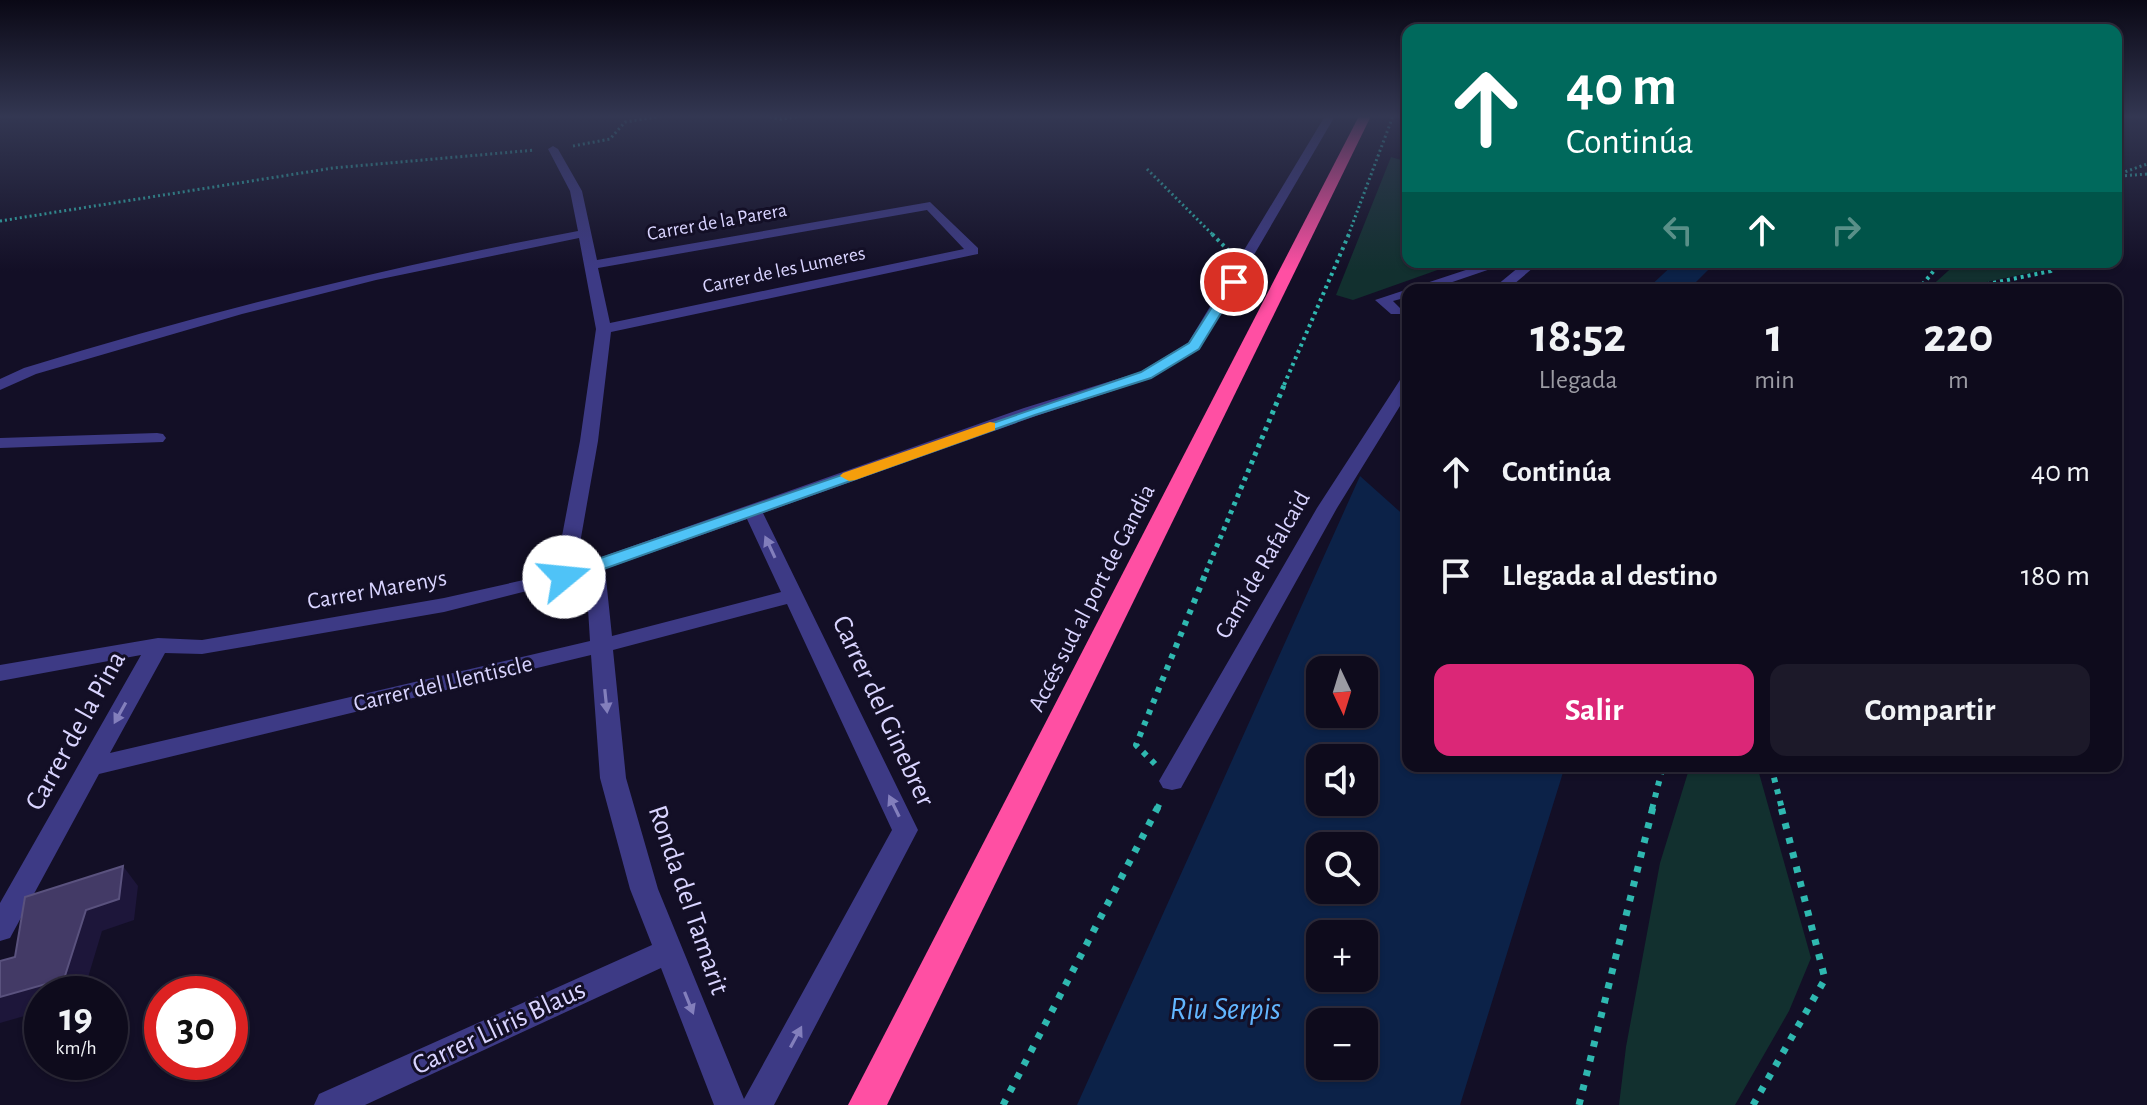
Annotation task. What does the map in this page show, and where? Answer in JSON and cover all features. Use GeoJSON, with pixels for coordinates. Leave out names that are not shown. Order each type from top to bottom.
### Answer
{"type":"FeatureCollection","features":[{"type":"Feature","properties":{"kind":"highway","name":"Accés sud al port de Gandia"},"geometry":{"type":"LineString","coordinates":[[867,1105],[1339,168]]}},
{"type":"Feature","properties":{"kind":"street"},"geometry":{"type":"LineString","coordinates":[[563,168],[576,191],[604,329],[589,441],[564,577]]}},
{"type":"Feature","properties":{"kind":"street","name":"Carrer Marenys"},"geometry":{"type":"LineString","coordinates":[[0,673],[158,645],[202,647],[444,605],[564,577],[1146,375],[1194,346],[1300,168]]}},
{"type":"Feature","properties":{"kind":"street","name":"Carrer de la Parera"},"geometry":{"type":"LineString","coordinates":[[592,265],[930,206],[973,251]]}},
{"type":"Feature","properties":{"kind":"street"},"geometry":{"type":"LineString","coordinates":[[0,385],[30,371],[239,308],[441,261],[586,233]]}},
{"type":"Feature","properties":{"kind":"street","name":"Carrer de les Lumeres"},"geometry":{"type":"LineString","coordinates":[[604,329],[973,251]]}},
{"type":"Feature","properties":{"kind":"street"},"geometry":{"type":"LineString","coordinates":[[1433,284],[1485,268]]}},
{"type":"Feature","properties":{"kind":"street"},"geometry":{"type":"LineString","coordinates":[[1506,284],[1526,268]]}},
{"type":"Feature","properties":{"kind":"street"},"geometry":{"type":"LineString","coordinates":[[1396,311],[1382,300],[1402,294]]}},
{"type":"Feature","properties":{"kind":"street","name":"Camí de Rafalcaid"},"geometry":{"type":"LineString","coordinates":[[1172,781],[1327,508],[1402,389]]}},
{"type":"Feature","properties":{"kind":"street"},"geometry":{"type":"LineString","coordinates":[[0,443],[157,438]]}},
{"type":"Feature","properties":{"kind":"street","name":"Carrer del Ginebrer"},"geometry":{"type":"LineString","coordinates":[[752,510],[905,830],[757,1105]]}},
{"type":"Feature","properties":{"kind":"street","name":"Ronda del Tamarit"},"geometry":{"type":"LineString","coordinates":[[595,567],[613,778],[644,889],[730,1105]]}},
{"type":"Feature","properties":{"kind":"street","name":"Carrer del Llentiscle"},"geometry":{"type":"LineString","coordinates":[[91,767],[600,646],[793,596]]}},
{"type":"Feature","properties":{"kind":"street","name":"Carrer de la Pina"},"geometry":{"type":"LineString","coordinates":[[0,929],[158,645]]}},
{"type":"Feature","properties":{"kind":"street","name":"Carrer Lliris Blaus"},"geometry":{"type":"LineString","coordinates":[[330,1105],[668,951]]}},
{"type":"Feature","properties":{"kind":"path"},"geometry":{"type":"LineString","coordinates":[[0,221],[349,168]]}},
{"type":"Feature","properties":{"kind":"path"},"geometry":{"type":"LineString","coordinates":[[1003,1105],[1172,781],[1136,745],[1258,444],[1338,262],[1374,168]]}},
{"type":"Feature","properties":{"kind":"path"},"geometry":{"type":"LineString","coordinates":[[1147,169],[1222,247],[1247,260]]}},
{"type":"Feature","properties":{"kind":"path"},"geometry":{"type":"LineString","coordinates":[[2122,176],[2147,174]]}},
{"type":"Feature","properties":{"kind":"path"},"geometry":{"type":"LineString","coordinates":[[1923,284],[1936,268]]}},
{"type":"Feature","properties":{"kind":"path"},"geometry":{"type":"LineString","coordinates":[[1988,284],[2051,271],[2053,268]]}},
{"type":"Feature","properties":{"kind":"path"},"geometry":{"type":"LineString","coordinates":[[1579,1105],[1662,772]]}},
{"type":"Feature","properties":{"kind":"path"},"geometry":{"type":"LineString","coordinates":[[1753,1105],[1825,979],[1773,772]]}},
{"type":"Feature","properties":{"kind":"green space"},"geometry":{"type":"Polygon","coordinates":[[[1387,168],[1402,168],[1402,268],[1443,268],[1353,300],[1336,295],[1387,168]]]}},
{"type":"Feature","properties":{"kind":"green space"},"geometry":{"type":"Polygon","coordinates":[[[1951,268],[2045,268],[1978,284],[1934,284],[1951,268]]]}},
{"type":"Feature","properties":{"kind":"green space"},"geometry":{"type":"Polygon","coordinates":[[[1688,772],[1759,772],[1811,958],[1789,1011],[1735,1105],[1619,1105],[1626,1047],[1660,863],[1688,772]]]}},
{"type":"Feature","properties":{"kind":"water","name":"Riu Serpis"},"geometry":{"type":"Polygon","coordinates":[[[1360,476],[1402,514],[1402,772],[1563,772],[1460,1105],[1077,1105],[1360,476]]]}},
{"type":"Feature","properties":{"kind":"building"},"geometry":{"type":"Polygon","coordinates":[[[123,866],[119,899],[86,910],[65,976],[24,976],[24,990],[0,997],[0,961],[15,957],[25,897],[123,866]]]}},
{"type":"Feature","properties":{"kind":"waterway","name":"Riu Serpis"},"geometry":{"type":"LineString","coordinates":[[1672,284],[1691,268]]}},
{"type":"Feature","properties":{"kind":"slow traffic"},"geometry":{"type":"LineString","coordinates":[[849,476],[990,426]]}},
{"type":"Feature","properties":{"kind":"route"},"geometry":{"type":"LineString","coordinates":[[564,577],[1030,412],[1146,375],[1194,346],[1234,282]]}}]}
